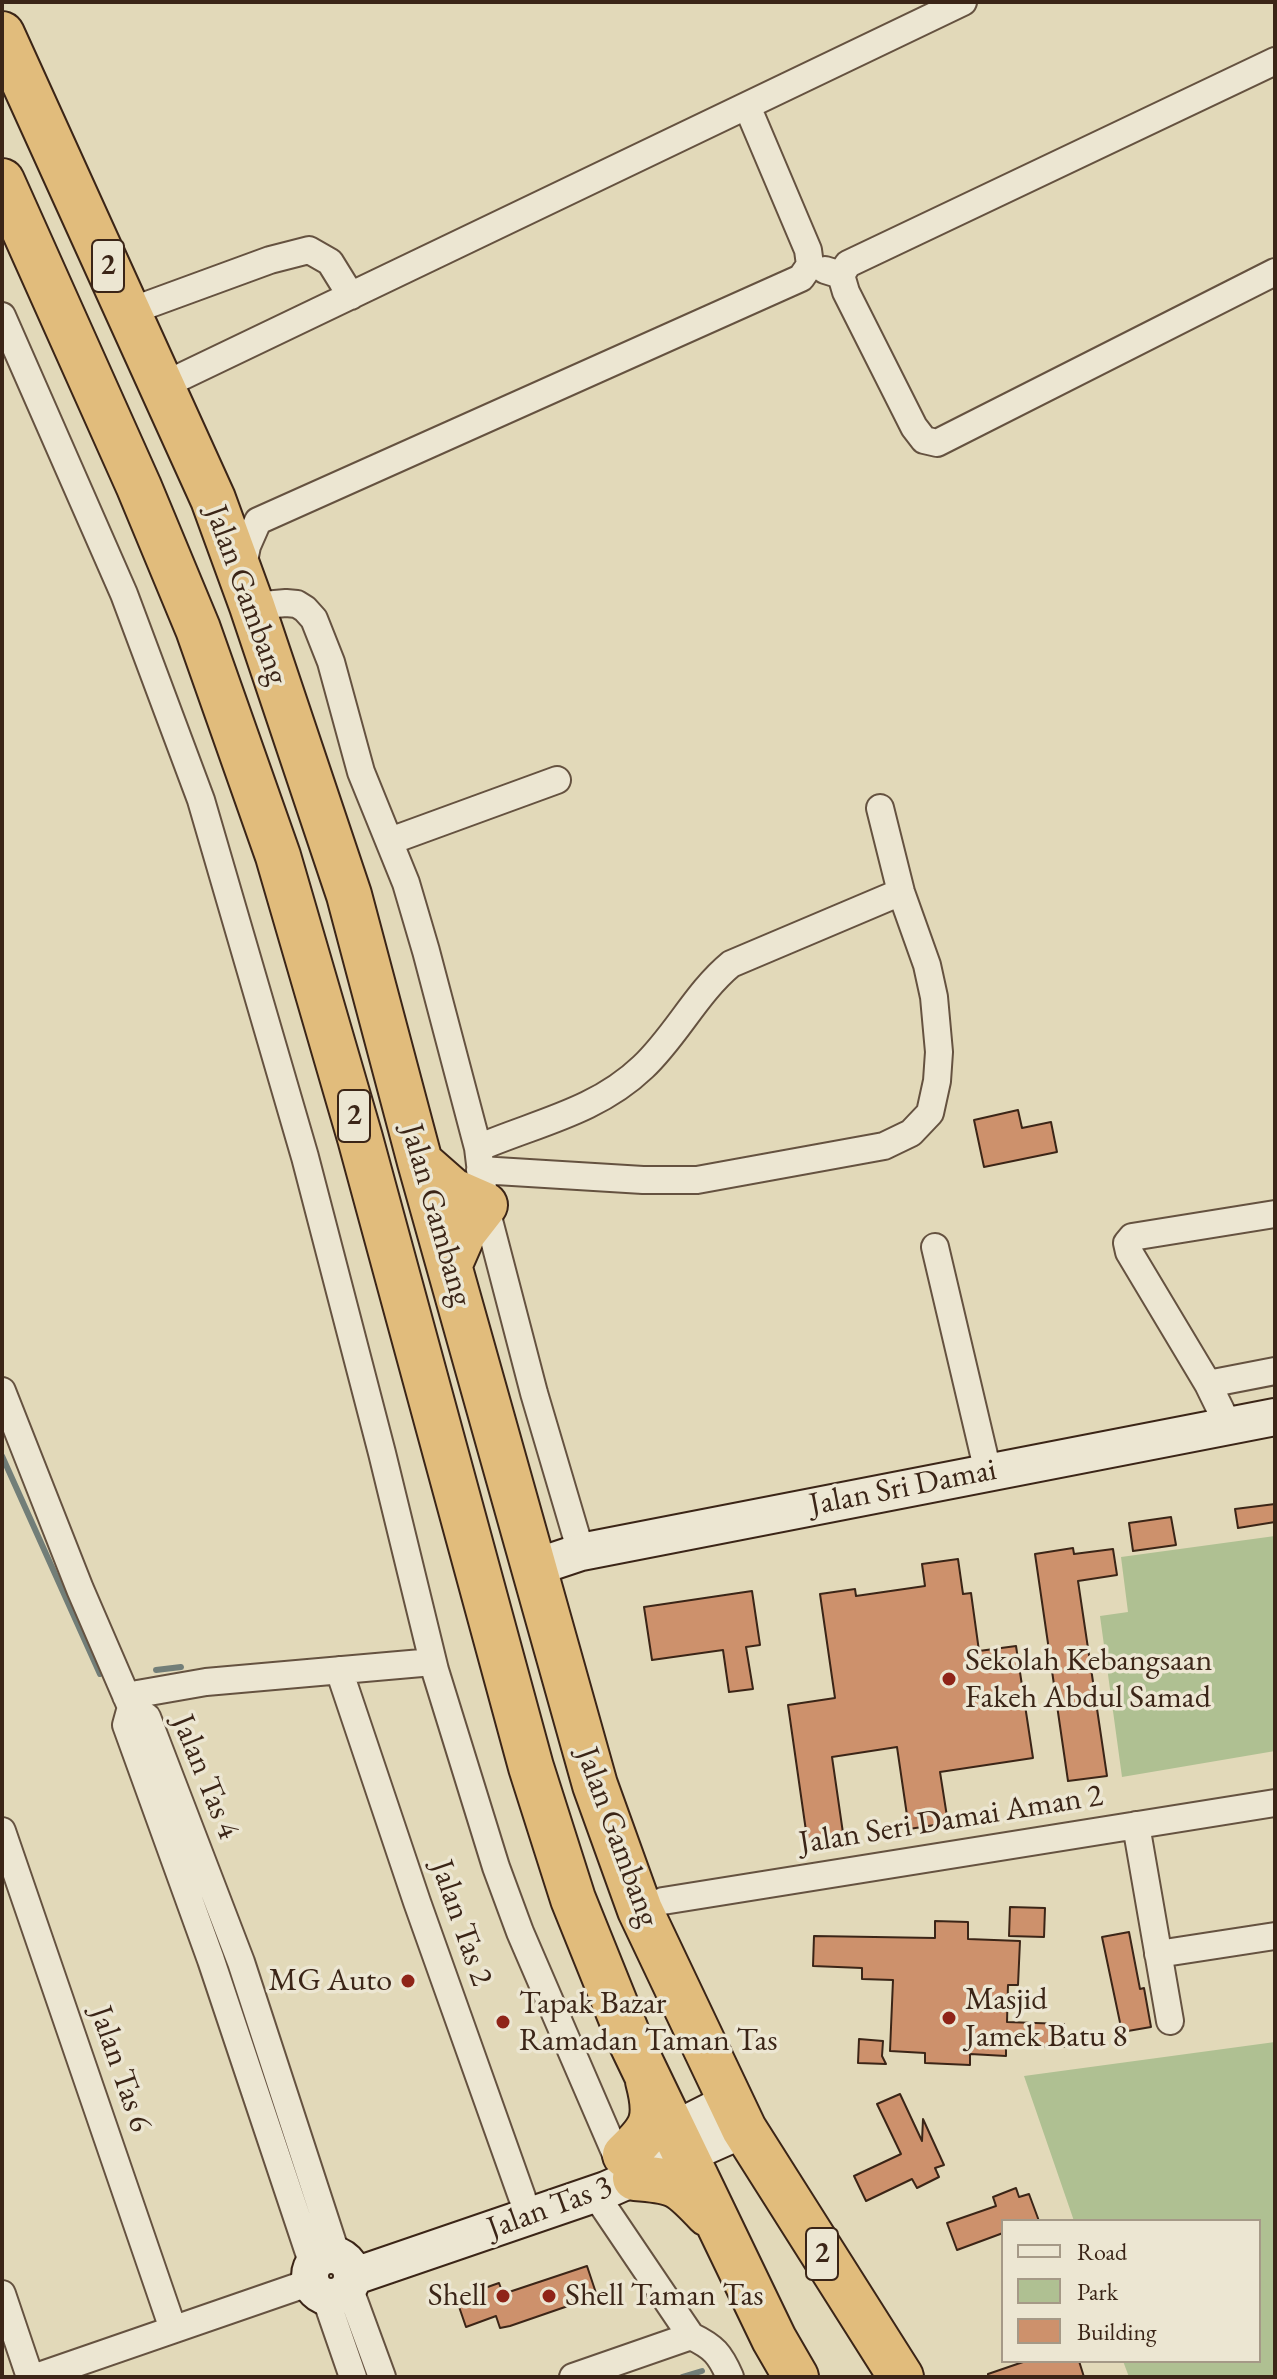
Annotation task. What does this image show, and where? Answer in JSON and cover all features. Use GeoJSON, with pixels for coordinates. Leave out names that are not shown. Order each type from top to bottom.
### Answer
{"type":"FeatureCollection","features":[{"type":"Feature","properties":{"kind":"highway","name":"Jalan Gambang"},"geometry":{"type":"LineString","coordinates":[[2,34],[213,499],[246,591],[349,895],[420,1162],[595,1785],[640,1910],[737,2115],[901,2377]]}},
{"type":"Feature","properties":{"kind":"highway","name":"Jalan Gambang"},"geometry":{"type":"LineString","coordinates":[[2,181],[139,487],[198,629],[278,856],[364,1153],[531,1767],[573,1899],[645,2072],[774,2339],[796,2377]]}},
{"type":"Feature","properties":{"kind":"highway"},"geometry":{"type":"LineString","coordinates":[[420,1162],[453,1191],[481,1174]]}},
{"type":"Feature","properties":{"kind":"highway"},"geometry":{"type":"LineString","coordinates":[[450,1264],[464,1232],[481,1174]]}},
{"type":"Feature","properties":{"kind":"highway"},"geometry":{"type":"LineString","coordinates":[[645,2072],[653,2099],[654,2120],[626,2164],[669,2180],[683,2189],[718,2224]]}},
{"type":"Feature","properties":{"kind":"street"},"geometry":{"type":"LineString","coordinates":[[162,386],[963,2]]}},
{"type":"Feature","properties":{"kind":"street"},"geometry":{"type":"LineString","coordinates":[[1275,61],[848,264],[841,275],[846,292],[914,427],[924,440],[937,443],[1275,272]]}},
{"type":"Feature","properties":{"kind":"street"},"geometry":{"type":"LineString","coordinates":[[213,499],[233,513],[258,521],[801,278],[810,265],[808,250],[747,106]]}},
{"type":"Feature","properties":{"kind":"street"},"geometry":{"type":"LineString","coordinates":[[128,312],[270,260],[309,250],[330,262],[351,296]]}},
{"type":"Feature","properties":{"kind":"street"},"geometry":{"type":"LineString","coordinates":[[810,265],[841,275]]}},
{"type":"Feature","properties":{"kind":"street"},"geometry":{"type":"LineString","coordinates":[[2,316],[124,594],[201,800],[305,1157],[433,1662],[496,1867],[516,1919],[626,2164]]}},
{"type":"Feature","properties":{"kind":"street"},"geometry":{"type":"LineString","coordinates":[[258,521],[247,546],[246,591],[297,604],[314,619],[340,692],[361,772],[406,883],[426,951],[534,1393],[581,1552]]}},
{"type":"Feature","properties":{"kind":"street"},"geometry":{"type":"LineString","coordinates":[[390,841],[557,780]]}},
{"type":"Feature","properties":{"kind":"street"},"geometry":{"type":"LineString","coordinates":[[481,1174],[697,1180],[884,1146],[911,1133],[930,1113],[937,1081],[939,1052],[934,997],[927,965],[901,892],[880,808]]}},
{"type":"Feature","properties":{"kind":"street"},"geometry":{"type":"LineString","coordinates":[[481,1174],[517,1131],[586,1108],[606,1097],[656,1053],[716,976],[731,964],[901,892]]}},
{"type":"Feature","properties":{"kind":"street"},"geometry":{"type":"LineString","coordinates":[[1228,1425],[1208,1384],[1129,1252],[1130,1239],[1275,1214]]}},
{"type":"Feature","properties":{"kind":"street"},"geometry":{"type":"LineString","coordinates":[[935,1247],[988,1472]]}},
{"type":"Feature","properties":{"kind":"street"},"geometry":{"type":"LineString","coordinates":[[1208,1384],[1275,1371]]}},
{"type":"Feature","properties":{"kind":"street","name":"Jalan Tas 4"},"geometry":{"type":"LineString","coordinates":[[2,1391],[128,1702],[147,1717],[241,1962],[333,2275],[353,2377]]}},
{"type":"Feature","properties":{"kind":"street","name":"Jalan Sri Damai"},"geometry":{"type":"LineString","coordinates":[[533,1568],[581,1552],[1275,1417]]}},
{"type":"Feature","properties":{"kind":"street"},"geometry":{"type":"LineString","coordinates":[[128,1702],[206,1682],[433,1662]]}},
{"type":"Feature","properties":{"kind":"street","name":"Jalan Tas 2"},"geometry":{"type":"LineString","coordinates":[[339,1670],[417,1902],[522,2197]]}},
{"type":"Feature","properties":{"kind":"street","name":"Jalan Seri Damai Aman 2"},"geometry":{"type":"LineString","coordinates":[[640,1910],[663,1901],[1275,1803]]}},
{"type":"Feature","properties":{"kind":"street"},"geometry":{"type":"LineString","coordinates":[[1136,1825],[1170,2021]]}},
{"type":"Feature","properties":{"kind":"street","name":"Jalan Tas 6"},"geometry":{"type":"LineString","coordinates":[[2,1831],[173,2329]]}},
{"type":"Feature","properties":{"kind":"street"},"geometry":{"type":"LineString","coordinates":[[1158,1954],[1275,1936]]}},
{"type":"Feature","properties":{"kind":"street","name":"Jalan Tas 3"},"geometry":{"type":"LineString","coordinates":[[333,2275],[522,2197],[594,2171],[626,2164],[737,2115]]}},
{"type":"Feature","properties":{"kind":"street","name":"Jalan Tas 3"},"geometry":{"type":"LineString","coordinates":[[33,2377],[333,2275],[595,2194],[626,2164]]}},
{"type":"Feature","properties":{"kind":"street"},"geometry":{"type":"LineString","coordinates":[[595,2194],[691,2336],[711,2345],[723,2360],[729,2377]]}},
{"type":"Feature","properties":{"kind":"street","name":"Jalan Tas 4"},"geometry":{"type":"LineString","coordinates":[[333,2275],[382,2377]]}},
{"type":"Feature","properties":{"kind":"street"},"geometry":{"type":"LineString","coordinates":[[2,2294],[33,2377]]}},
{"type":"Feature","properties":{"kind":"street"},"geometry":{"type":"LineString","coordinates":[[573,2377],[691,2336]]}},
{"type":"Feature","properties":{"kind":"green space"},"geometry":{"type":"Polygon","coordinates":[[[1275,1536],[1275,1751],[1122,1777],[1100,1616],[1128,1612],[1121,1557],[1275,1536]]]}},
{"type":"Feature","properties":{"kind":"green space"},"geometry":{"type":"Polygon","coordinates":[[[1275,2042],[1275,2377],[1129,2377],[1124,2363],[1261,2363],[1261,2219],[1073,2219],[1024,2076],[1275,2042]]]}},
{"type":"Feature","properties":{"kind":"building"},"geometry":{"type":"Polygon","coordinates":[[[1018,1110],[1022,1128],[1051,1122],[1057,1152],[984,1167],[974,1120],[1018,1110]]]}},
{"type":"Feature","properties":{"kind":"building"},"geometry":{"type":"Polygon","coordinates":[[[1275,1504],[1275,1522],[1238,1528],[1235,1509],[1275,1504]]]}},
{"type":"Feature","properties":{"kind":"building"},"geometry":{"type":"Polygon","coordinates":[[[1171,1517],[1176,1545],[1133,1551],[1129,1523],[1171,1517]]]}},
{"type":"Feature","properties":{"kind":"building"},"geometry":{"type":"Polygon","coordinates":[[[1073,1548],[1074,1554],[1113,1549],[1117,1575],[1078,1581],[1107,1776],[1068,1781],[1035,1554],[1073,1548]]]}},
{"type":"Feature","properties":{"kind":"building"},"geometry":{"type":"Polygon","coordinates":[[[958,1559],[963,1594],[971,1593],[979,1651],[1016,1646],[1033,1758],[940,1772],[948,1823],[909,1829],[897,1747],[832,1757],[844,1840],[808,1845],[788,1705],[835,1698],[820,1594],[855,1589],[856,1596],[925,1586],[922,1564],[958,1559]]]}},
{"type":"Feature","properties":{"kind":"building"},"geometry":{"type":"Polygon","coordinates":[[[752,1591],[760,1645],[746,1647],[753,1689],[729,1692],[723,1650],[652,1660],[644,1607],[752,1591]]]}},
{"type":"Feature","properties":{"kind":"building"},"geometry":{"type":"Polygon","coordinates":[[[1010,1907],[1045,1908],[1044,1937],[1009,1936],[1010,1907]]]}},
{"type":"Feature","properties":{"kind":"building","name":"Masjid Jamek Batu 8"},"geometry":{"type":"Polygon","coordinates":[[[935,1921],[968,1922],[968,1939],[1020,1941],[1018,1985],[1008,1985],[1007,2022],[1064,2024],[1064,2047],[1006,2045],[1006,2056],[970,2054],[970,2065],[925,2063],[925,2053],[890,2051],[893,1980],[862,1979],[862,1968],[813,1966],[814,1936],[935,1938],[935,1921]]]}},
{"type":"Feature","properties":{"kind":"building"},"geometry":{"type":"Polygon","coordinates":[[[1129,1932],[1151,2027],[1122,2032],[1102,1937],[1129,1932]]]}},
{"type":"Feature","properties":{"kind":"building"},"geometry":{"type":"Polygon","coordinates":[[[859,2039],[883,2041],[882,2056],[886,2064],[858,2063],[859,2039]]]}},
{"type":"Feature","properties":{"kind":"building"},"geometry":{"type":"Polygon","coordinates":[[[900,2094],[922,2141],[923,2119],[944,2165],[935,2168],[939,2177],[917,2188],[912,2179],[866,2201],[854,2176],[901,2154],[877,2104],[900,2094]]]}},
{"type":"Feature","properties":{"kind":"building"},"geometry":{"type":"Polygon","coordinates":[[[1016,2188],[1019,2197],[1029,2194],[1038,2219],[1001,2219],[1001,2234],[957,2250],[947,2223],[996,2206],[993,2197],[1016,2188]]]}},
{"type":"Feature","properties":{"kind":"building","name":"Shell Taman Tas"},"geometry":{"type":"Polygon","coordinates":[[[587,2266],[597,2296],[510,2326],[500,2328],[496,2316],[466,2327],[456,2298],[499,2283],[503,2294],[587,2266]]]}},
{"type":"Feature","properties":{"kind":"building"},"geometry":{"type":"Polygon","coordinates":[[[1020,2363],[1080,2363],[1084,2377],[988,2377],[988,2374],[1020,2363]]]}},
{"type":"Feature","properties":{"kind":"waterway"},"geometry":{"type":"LineString","coordinates":[[2,1456],[100,1674]]}},
{"type":"Feature","properties":{"kind":"waterway"},"geometry":{"type":"LineString","coordinates":[[156,1670],[181,1667]]}},
{"type":"Feature","properties":{"kind":"waterway"},"geometry":{"type":"LineString","coordinates":[[682,2377],[702,2371]]}},
{"type":"Feature","properties":{"kind":"place","name":"Sekolah Kebangsaan Fakeh Abdul Samad"},"geometry":{"type":"Point","coordinates":[949,1679]}},
{"type":"Feature","properties":{"kind":"place","name":"MG Auto"},"geometry":{"type":"Point","coordinates":[408,1981]}},
{"type":"Feature","properties":{"kind":"place","name":"Masjid Jamek Batu 8"},"geometry":{"type":"Point","coordinates":[949,2018]}},
{"type":"Feature","properties":{"kind":"place","name":"Tapak Bazar Ramadan Taman Tas"},"geometry":{"type":"Point","coordinates":[503,2022]}},
{"type":"Feature","properties":{"kind":"place","name":"Shell"},"geometry":{"type":"Point","coordinates":[503,2296]}},
{"type":"Feature","properties":{"kind":"place","name":"Shell Taman Tas"},"geometry":{"type":"Point","coordinates":[549,2296]}}]}
